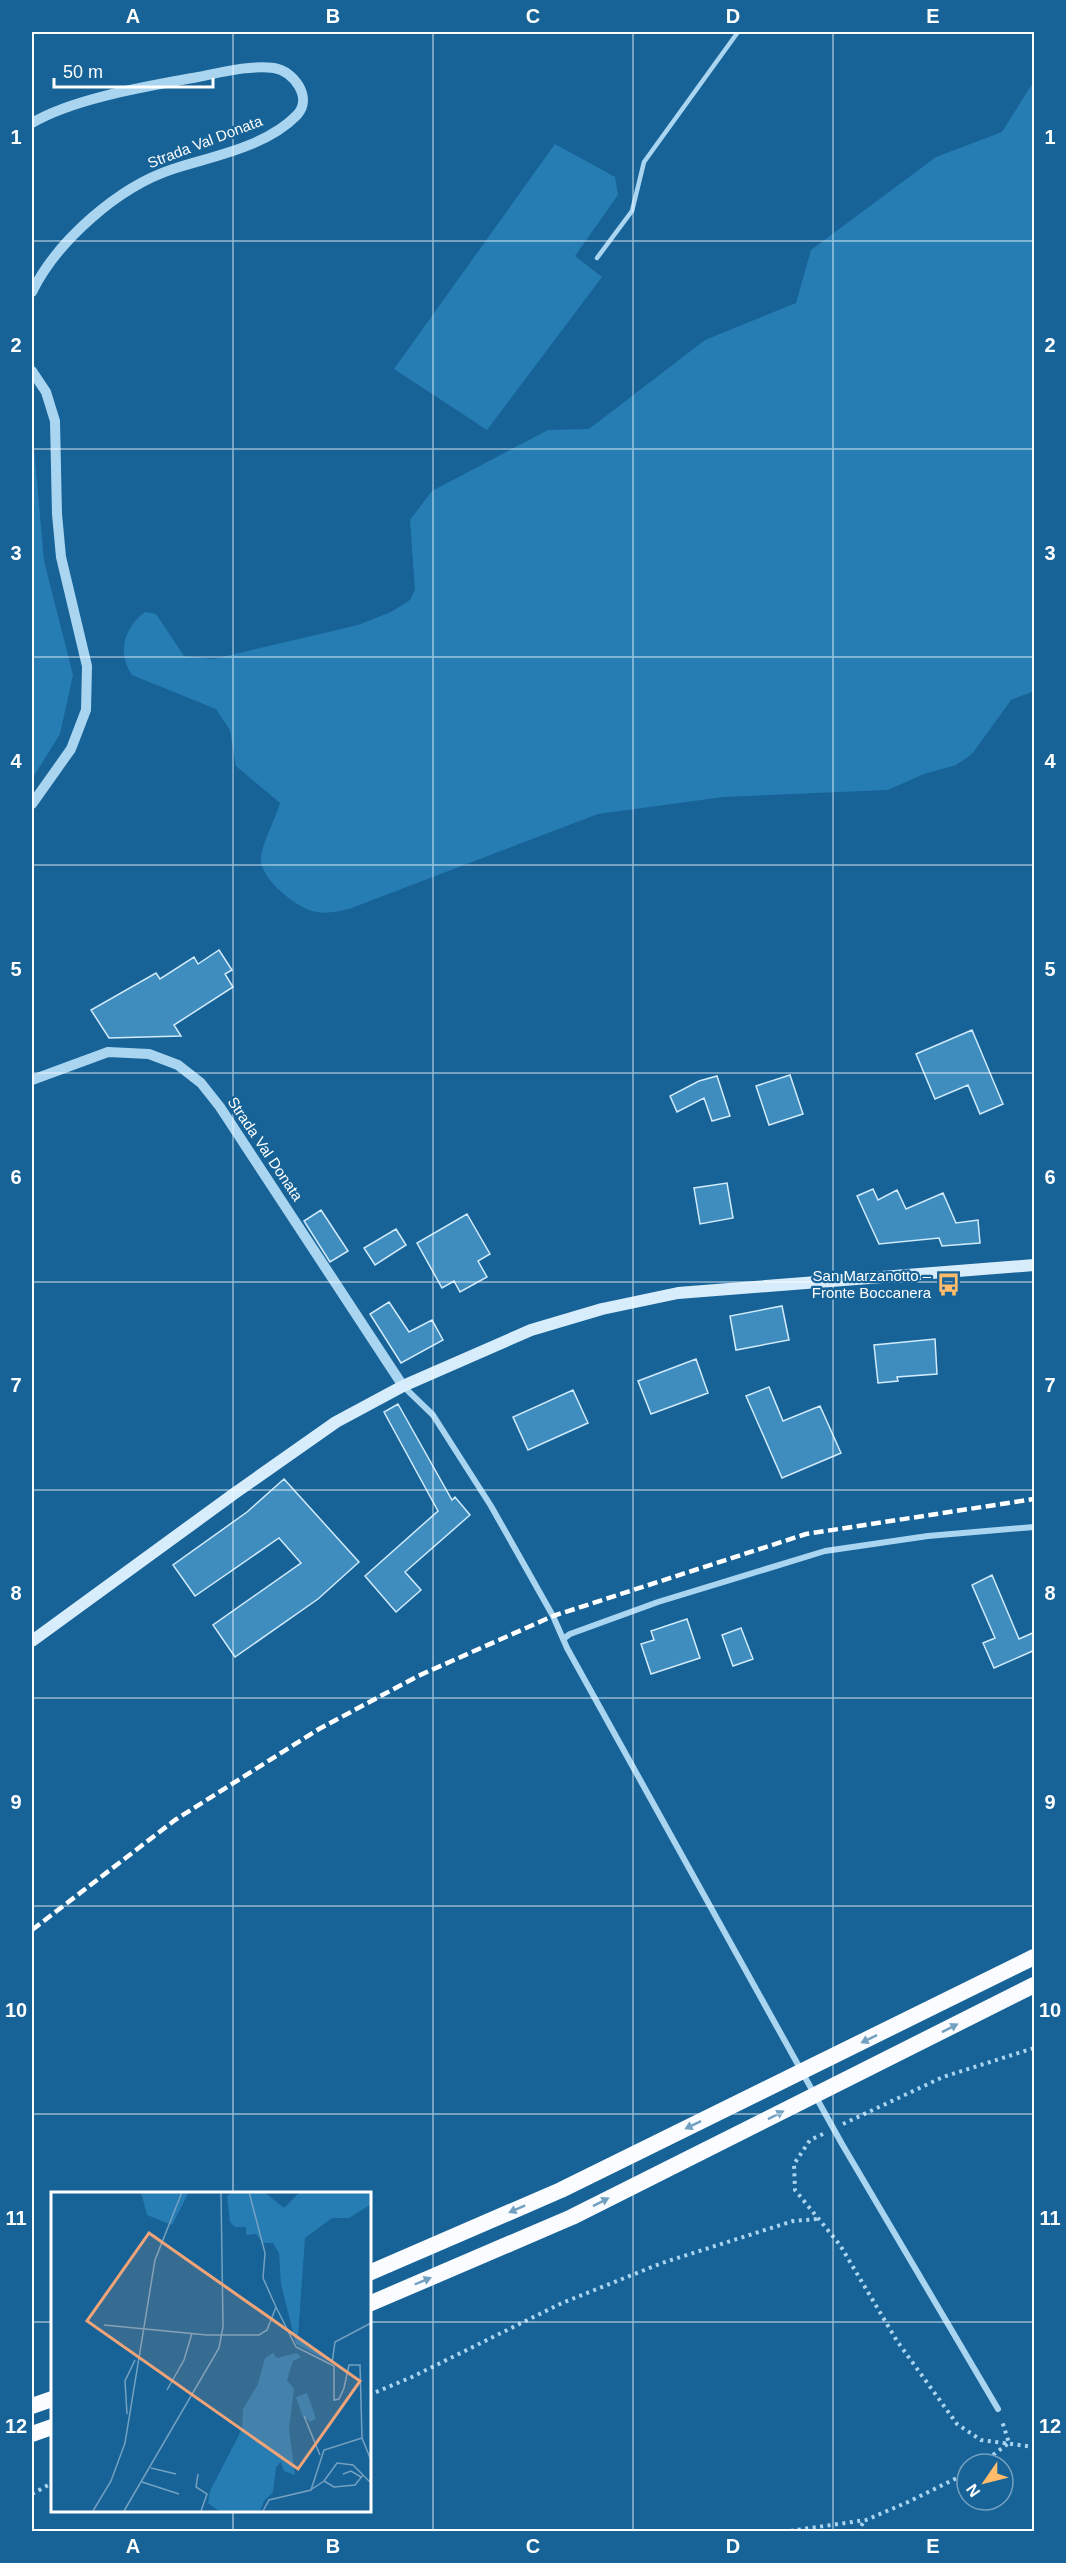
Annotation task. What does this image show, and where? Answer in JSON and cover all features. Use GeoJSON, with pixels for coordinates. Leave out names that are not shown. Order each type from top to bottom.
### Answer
{"type":"FeatureCollection","features":[{"type":"Feature","properties":{"kind":"highway"},"geometry":{"type":"LineString","coordinates":[[370,2273],[561,2190],[1035,1957]]}},
{"type":"Feature","properties":{"kind":"highway"},"geometry":{"type":"LineString","coordinates":[[370,2304],[572,2217],[1035,1985]]}},
{"type":"Feature","properties":{"kind":"highway"},"geometry":{"type":"LineString","coordinates":[[32,2406],[51,2399]]}},
{"type":"Feature","properties":{"kind":"highway"},"geometry":{"type":"LineString","coordinates":[[32,2434],[51,2427]]}},
{"type":"Feature","properties":{"kind":"main road"},"geometry":{"type":"LineString","coordinates":[[32,1641],[235,1492],[336,1422],[403,1386],[531,1330],[602,1309],[678,1293],[1035,1265]]}},
{"type":"Feature","properties":{"kind":"street","name":"Strada Val Donata"},"geometry":{"type":"LineString","coordinates":[[32,123],[75,105],[140,88],[236,69],[265,67],[280,69],[294,76],[303,102],[299,113],[288,123],[255,142],[170,170],[140,183],[74,233],[42,270],[32,292]]}},
{"type":"Feature","properties":{"kind":"street"},"geometry":{"type":"LineString","coordinates":[[32,370],[46,392],[55,421],[56,490],[61,556],[87,666],[86,710],[71,749],[32,804]]}},
{"type":"Feature","properties":{"kind":"street","name":"Strada Val Donata"},"geometry":{"type":"LineString","coordinates":[[32,1080],[108,1052],[149,1054],[178,1065],[201,1083],[226,1117],[403,1386]]}},
{"type":"Feature","properties":{"kind":"street"},"geometry":{"type":"LineString","coordinates":[[403,1386],[433,1415],[491,1506],[760,1998],[842,2144],[998,2409]]}},
{"type":"Feature","properties":{"kind":"street"},"geometry":{"type":"LineString","coordinates":[[563,1640],[570,1634],[658,1602],[825,1551],[928,1536],[1035,1527]]}},
{"type":"Feature","properties":{"kind":"lane"},"geometry":{"type":"LineString","coordinates":[[597,258],[632,211],[644,162],[738,32]]}},
{"type":"Feature","properties":{"kind":"path"},"geometry":{"type":"LineString","coordinates":[[370,2395],[412,2377],[561,2303],[662,2263],[794,2221],[818,2219]]}},
{"type":"Feature","properties":{"kind":"path"},"geometry":{"type":"LineString","coordinates":[[998,2409],[1009,2443]]}},
{"type":"Feature","properties":{"kind":"path"},"geometry":{"type":"LineString","coordinates":[[997,2452],[1009,2443],[1035,2446]]}},
{"type":"Feature","properties":{"kind":"path"},"geometry":{"type":"LineString","coordinates":[[783,2532],[866,2520],[955,2479]]}},
{"type":"Feature","properties":{"kind":"path"},"geometry":{"type":"LineString","coordinates":[[32,2494],[51,2484]]}},
{"type":"Feature","properties":{"kind":"path"},"geometry":{"type":"LineString","coordinates":[[857,2532],[866,2520]]}},
{"type":"Feature","properties":{"kind":"shaded area"},"geometry":{"type":"Polygon","coordinates":[[[1034,81],[1034,691],[1011,700],[972,754],[956,765],[924,774],[888,790],[723,797],[598,814],[349,909],[337,911],[321,913],[309,910],[280,891],[266,874],[261,856],[280,803],[236,766],[230,730],[216,709],[132,675],[127,667],[124,649],[128,633],[138,618],[145,612],[156,614],[184,656],[214,659],[358,625],[391,612],[410,600],[415,590],[410,520],[432,491],[548,430],[589,429],[705,340],[796,303],[811,250],[936,157],[1002,132],[1034,81]]]}},
{"type":"Feature","properties":{"kind":"shaded area"},"geometry":{"type":"Polygon","coordinates":[[[555,144],[615,177],[618,195],[575,256],[602,277],[487,430],[394,369],[555,144]]]}},
{"type":"Feature","properties":{"kind":"shaded area"},"geometry":{"type":"Polygon","coordinates":[[[32,425],[44,561],[73,675],[60,734],[32,779],[32,425]]]}},
{"type":"Feature","properties":{"kind":"building"},"geometry":{"type":"Polygon","coordinates":[[[219,950],[232,970],[225,974],[233,987],[174,1025],[181,1036],[109,1038],[91,1010],[156,973],[160,979],[194,957],[198,964],[219,950]]]}},
{"type":"Feature","properties":{"kind":"building"},"geometry":{"type":"Polygon","coordinates":[[[972,1030],[1003,1104],[980,1114],[968,1085],[935,1099],[916,1054],[972,1030]]]}},
{"type":"Feature","properties":{"kind":"building"},"geometry":{"type":"Polygon","coordinates":[[[790,1075],[803,1114],[769,1125],[756,1086],[790,1075]]]}},
{"type":"Feature","properties":{"kind":"building"},"geometry":{"type":"Polygon","coordinates":[[[717,1076],[730,1116],[712,1121],[704,1098],[677,1112],[670,1096],[699,1081],[717,1076]]]}},
{"type":"Feature","properties":{"kind":"building"},"geometry":{"type":"Polygon","coordinates":[[[727,1183],[733,1218],[700,1224],[694,1188],[727,1183]]]}},
{"type":"Feature","properties":{"kind":"building"},"geometry":{"type":"Polygon","coordinates":[[[873,1189],[878,1200],[897,1190],[906,1209],[943,1193],[956,1223],[978,1220],[980,1243],[942,1246],[939,1238],[879,1244],[857,1196],[873,1189]]]}},
{"type":"Feature","properties":{"kind":"building"},"geometry":{"type":"Polygon","coordinates":[[[321,1210],[348,1251],[330,1262],[304,1221],[321,1210]]]}},
{"type":"Feature","properties":{"kind":"building"},"geometry":{"type":"Polygon","coordinates":[[[467,1214],[490,1254],[478,1261],[487,1277],[460,1292],[454,1281],[442,1288],[417,1243],[467,1214]]]}},
{"type":"Feature","properties":{"kind":"building"},"geometry":{"type":"Polygon","coordinates":[[[396,1229],[406,1245],[375,1265],[364,1248],[396,1229]]]}},
{"type":"Feature","properties":{"kind":"building"},"geometry":{"type":"Polygon","coordinates":[[[389,1302],[409,1332],[432,1320],[443,1340],[401,1363],[370,1314],[389,1302]]]}},
{"type":"Feature","properties":{"kind":"building"},"geometry":{"type":"Polygon","coordinates":[[[782,1306],[789,1340],[736,1350],[730,1316],[782,1306]]]}},
{"type":"Feature","properties":{"kind":"building"},"geometry":{"type":"Polygon","coordinates":[[[935,1339],[937,1374],[897,1377],[898,1381],[878,1383],[874,1345],[935,1339]]]}},
{"type":"Feature","properties":{"kind":"building"},"geometry":{"type":"Polygon","coordinates":[[[696,1359],[708,1393],[651,1414],[638,1381],[696,1359]]]}},
{"type":"Feature","properties":{"kind":"building"},"geometry":{"type":"Polygon","coordinates":[[[769,1387],[783,1421],[820,1406],[841,1453],[782,1478],[746,1396],[769,1387]]]}},
{"type":"Feature","properties":{"kind":"building"},"geometry":{"type":"Polygon","coordinates":[[[573,1390],[588,1423],[528,1450],[513,1417],[573,1390]]]}},
{"type":"Feature","properties":{"kind":"building"},"geometry":{"type":"Polygon","coordinates":[[[398,1404],[452,1500],[455,1497],[470,1515],[405,1572],[421,1590],[396,1612],[365,1576],[438,1511],[384,1412],[398,1404]]]}},
{"type":"Feature","properties":{"kind":"building"},"geometry":{"type":"Polygon","coordinates":[[[284,1479],[359,1562],[318,1599],[235,1657],[213,1625],[301,1563],[279,1538],[195,1596],[173,1565],[247,1512],[284,1479]]]}},
{"type":"Feature","properties":{"kind":"building"},"geometry":{"type":"Polygon","coordinates":[[[992,1575],[1019,1639],[1035,1632],[1035,1650],[994,1668],[983,1643],[995,1638],[972,1585],[992,1575]]]}},
{"type":"Feature","properties":{"kind":"building"},"geometry":{"type":"Polygon","coordinates":[[[687,1619],[700,1658],[651,1674],[641,1644],[654,1640],[651,1631],[687,1619]]]}},
{"type":"Feature","properties":{"kind":"building"},"geometry":{"type":"Polygon","coordinates":[[[741,1628],[753,1659],[733,1666],[722,1635],[741,1628]]]}},
{"type":"Feature","properties":{"kind":"railway"},"geometry":{"type":"LineString","coordinates":[[32,1930],[175,1820],[319,1729],[418,1676],[553,1616],[806,1534],[1034,1499]]}},
{"type":"Feature","properties":{"kind":"place","name":"San Marzanotto – Fronte Boccanera"},"geometry":{"type":"Point","coordinates":[949,1285]}}]}
